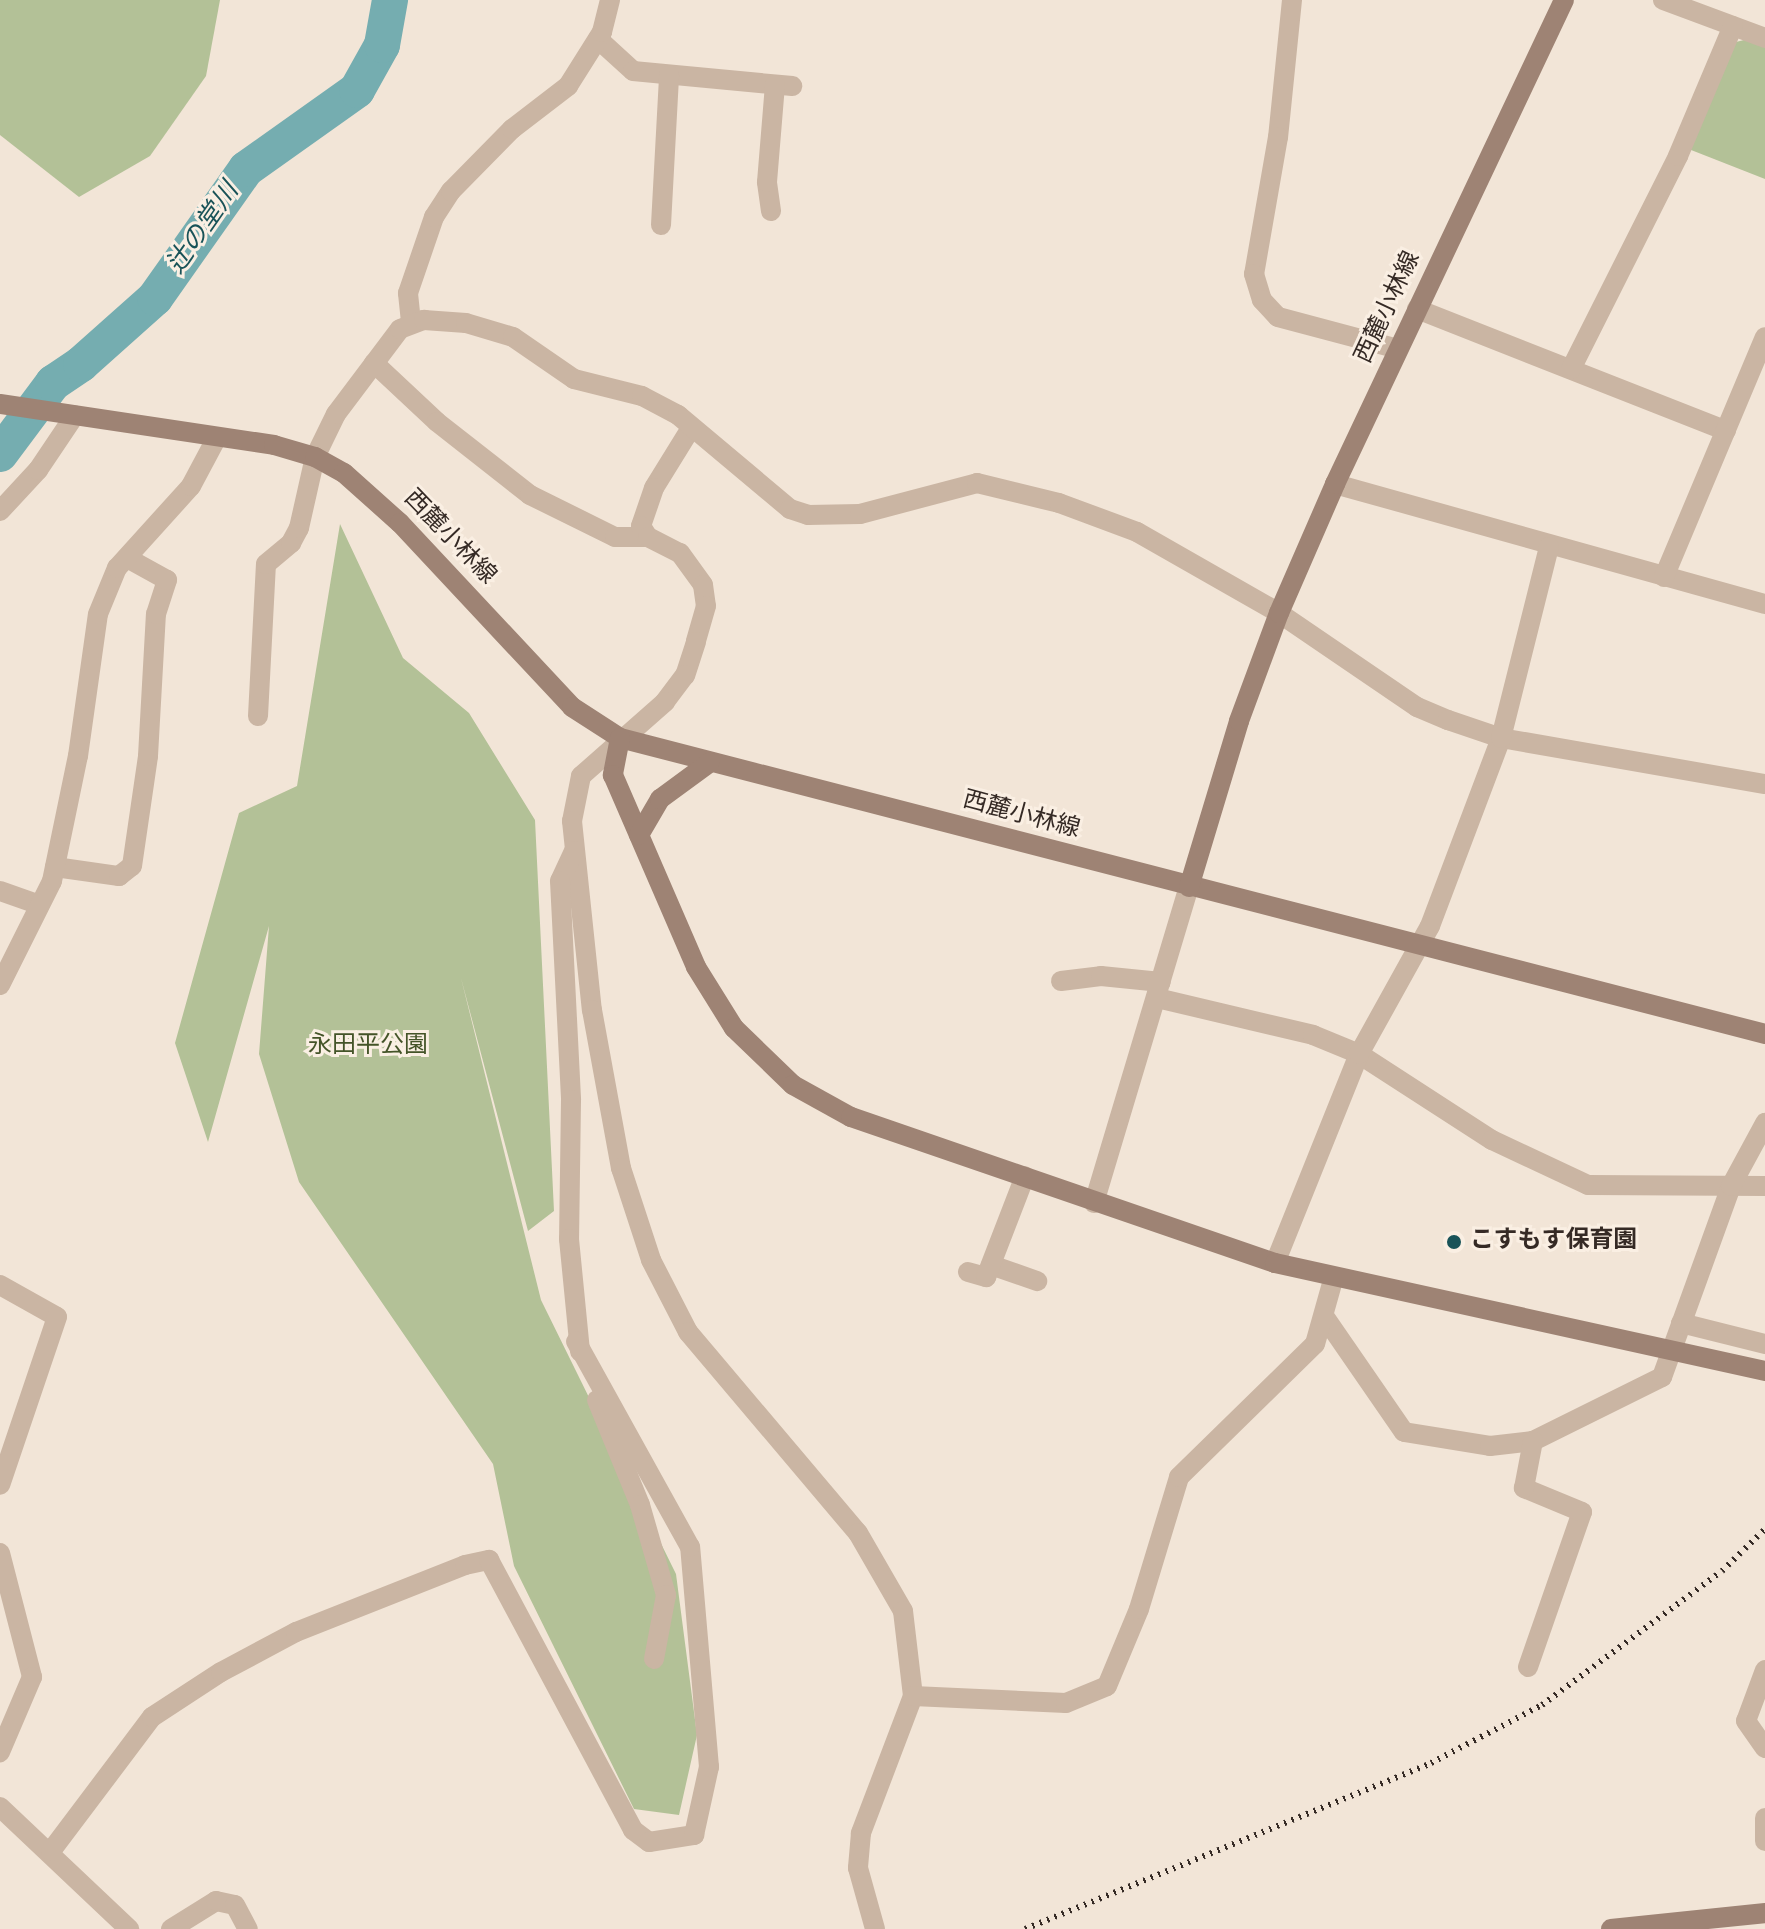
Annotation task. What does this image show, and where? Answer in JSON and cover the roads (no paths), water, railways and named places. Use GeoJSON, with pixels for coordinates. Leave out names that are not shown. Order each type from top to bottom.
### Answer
{"type":"FeatureCollection","features":[{"type":"Feature","properties":{"kind":"main road","name":"西麓小林線"},"geometry":{"type":"LineString","coordinates":[[0,404],[217,437],[315,457],[344,473],[400,523],[572,707],[620,738],[1189,887],[1239,721],[1279,613],[1335,484],[1564,0]]}},
{"type":"Feature","properties":{"kind":"main road"},"geometry":{"type":"LineString","coordinates":[[620,738],[613,775],[696,967],[734,1028],[793,1085],[851,1117],[1275,1263],[1333,1280],[1673,1349],[1765,1371]]}},
{"type":"Feature","properties":{"kind":"main road"},"geometry":{"type":"LineString","coordinates":[[639,835],[660,799],[709,763]]}},
{"type":"Feature","properties":{"kind":"main road"},"geometry":{"type":"LineString","coordinates":[[1189,887],[1765,1034]]}},
{"type":"Feature","properties":{"kind":"main road"},"geometry":{"type":"LineString","coordinates":[[1611,1929],[1765,1913]]}},
{"type":"Feature","properties":{"kind":"street"},"geometry":{"type":"LineString","coordinates":[[258,716],[266,564],[291,543],[299,528],[323,433],[374,363],[411,322],[408,293],[418,255],[451,191],[512,129],[568,86],[598,39],[610,0]]}},
{"type":"Feature","properties":{"kind":"street"},"geometry":{"type":"LineString","coordinates":[[1292,0],[1278,137],[1254,274],[1262,300],[1278,317],[1398,349]]}},
{"type":"Feature","properties":{"kind":"street"},"geometry":{"type":"LineString","coordinates":[[1663,0],[1765,38]]}},
{"type":"Feature","properties":{"kind":"street"},"geometry":{"type":"LineString","coordinates":[[1571,369],[1678,156],[1733,26]]}},
{"type":"Feature","properties":{"kind":"street"},"geometry":{"type":"LineString","coordinates":[[598,39],[633,71],[783,86],[767,182],[771,211]]}},
{"type":"Feature","properties":{"kind":"street"},"geometry":{"type":"LineString","coordinates":[[661,225],[669,75]]}},
{"type":"Feature","properties":{"kind":"street"},"geometry":{"type":"LineString","coordinates":[[1417,309],[1726,431]]}},
{"type":"Feature","properties":{"kind":"street"},"geometry":{"type":"LineString","coordinates":[[411,322],[466,323],[513,337],[574,379],[642,396],[691,428],[790,509],[808,515],[860,514],[967,485],[990,484],[1118,522],[1279,613],[1417,707],[1501,738],[1765,784]]}},
{"type":"Feature","properties":{"kind":"street"},"geometry":{"type":"LineString","coordinates":[[1664,577],[1765,337]]}},
{"type":"Feature","properties":{"kind":"street"},"geometry":{"type":"LineString","coordinates":[[374,363],[437,422],[530,495],[615,537],[648,537],[680,553],[695,569],[706,606],[685,675],[665,702],[620,738],[581,776],[572,821],[592,1010],[618,1152],[651,1260],[688,1332],[858,1533],[903,1611],[913,1696],[861,1833],[858,1868],[875,1929]]}},
{"type":"Feature","properties":{"kind":"street"},"geometry":{"type":"LineString","coordinates":[[0,511],[38,470],[74,415]]}},
{"type":"Feature","properties":{"kind":"street"},"geometry":{"type":"LineString","coordinates":[[648,537],[641,526],[654,488],[691,428]]}},
{"type":"Feature","properties":{"kind":"street"},"geometry":{"type":"LineString","coordinates":[[0,985],[40,905],[55,867],[78,756],[98,614],[127,558],[191,486],[217,437]]}},
{"type":"Feature","properties":{"kind":"street"},"geometry":{"type":"LineString","coordinates":[[1335,484],[1549,547],[1765,604]]}},
{"type":"Feature","properties":{"kind":"street"},"geometry":{"type":"LineString","coordinates":[[1275,1263],[1359,1054],[1419,944],[1501,738],[1549,547]]}},
{"type":"Feature","properties":{"kind":"street"},"geometry":{"type":"LineString","coordinates":[[55,867],[119,876],[132,866],[148,756],[156,614],[167,580],[127,558]]}},
{"type":"Feature","properties":{"kind":"street"},"geometry":{"type":"LineString","coordinates":[[574,851],[560,881],[571,1100],[569,1239],[576,1341],[640,1505],[666,1595],[654,1659]]}},
{"type":"Feature","properties":{"kind":"street"},"geometry":{"type":"LineString","coordinates":[[1094,1203],[1189,887]]}},
{"type":"Feature","properties":{"kind":"street"},"geometry":{"type":"LineString","coordinates":[[0,891],[40,905]]}},
{"type":"Feature","properties":{"kind":"street"},"geometry":{"type":"LineString","coordinates":[[1061,981],[1101,976],[1313,1035],[1359,1054],[1492,1140],[1561,1176],[1588,1185],[1765,1186]]}},
{"type":"Feature","properties":{"kind":"street"},"geometry":{"type":"LineString","coordinates":[[1326,1319],[1404,1432],[1490,1446],[1533,1441],[1662,1377],[1731,1186],[1765,1123]]}},
{"type":"Feature","properties":{"kind":"street"},"geometry":{"type":"LineString","coordinates":[[968,1272],[986,1277],[1025,1176]]}},
{"type":"Feature","properties":{"kind":"street"},"geometry":{"type":"LineString","coordinates":[[991,1265],[1037,1281]]}},
{"type":"Feature","properties":{"kind":"street"},"geometry":{"type":"LineString","coordinates":[[913,1696],[1066,1703],[1107,1686],[1139,1609],[1165,1509],[1179,1477],[1315,1344],[1326,1319],[1333,1280]]}},
{"type":"Feature","properties":{"kind":"street"},"geometry":{"type":"LineString","coordinates":[[0,1285],[57,1317],[0,1485]]}},
{"type":"Feature","properties":{"kind":"street"},"geometry":{"type":"LineString","coordinates":[[1681,1323],[1765,1344]]}},
{"type":"Feature","properties":{"kind":"street"},"geometry":{"type":"LineString","coordinates":[[51,1851],[152,1717],[198,1687],[296,1632],[465,1565],[489,1560],[633,1830],[649,1842],[694,1835],[709,1767],[690,1547],[576,1341]]}},
{"type":"Feature","properties":{"kind":"street"},"geometry":{"type":"LineString","coordinates":[[1528,1667],[1582,1512],[1524,1488],[1533,1441]]}},
{"type":"Feature","properties":{"kind":"street"},"geometry":{"type":"LineString","coordinates":[[0,1553],[32,1677],[0,1752]]}},
{"type":"Feature","properties":{"kind":"street"},"geometry":{"type":"LineString","coordinates":[[1765,1670],[1746,1721],[1765,1748]]}},
{"type":"Feature","properties":{"kind":"street"},"geometry":{"type":"LineString","coordinates":[[0,1807],[51,1851],[129,1929]]}},
{"type":"Feature","properties":{"kind":"street"},"geometry":{"type":"LineString","coordinates":[[1765,1818],[1765,1841]]}},
{"type":"Feature","properties":{"kind":"street"},"geometry":{"type":"LineString","coordinates":[[171,1929],[216,1901],[235,1905],[248,1929]]}},
{"type":"Feature","properties":{"kind":"waterway","name":"辻の堂川"},"geometry":{"type":"LineString","coordinates":[[0,454],[53,383],[81,364],[155,298],[246,169],[357,90],[382,45],[390,0]]}},
{"type":"Feature","properties":{"kind":"railway"},"geometry":{"type":"LineString","coordinates":[[1025,1929],[1431,1763],[1542,1705],[1722,1571],[1765,1529]]}},
{"type":"Feature","properties":{"kind":"place","name":"こすもす保育園"},"geometry":{"type":"Point","coordinates":[1454,1242]}},
{"type":"Feature","properties":{"kind":"park label","name":"永田平公園"},"geometry":{"type":"Point","coordinates":[368,1047]}}]}
